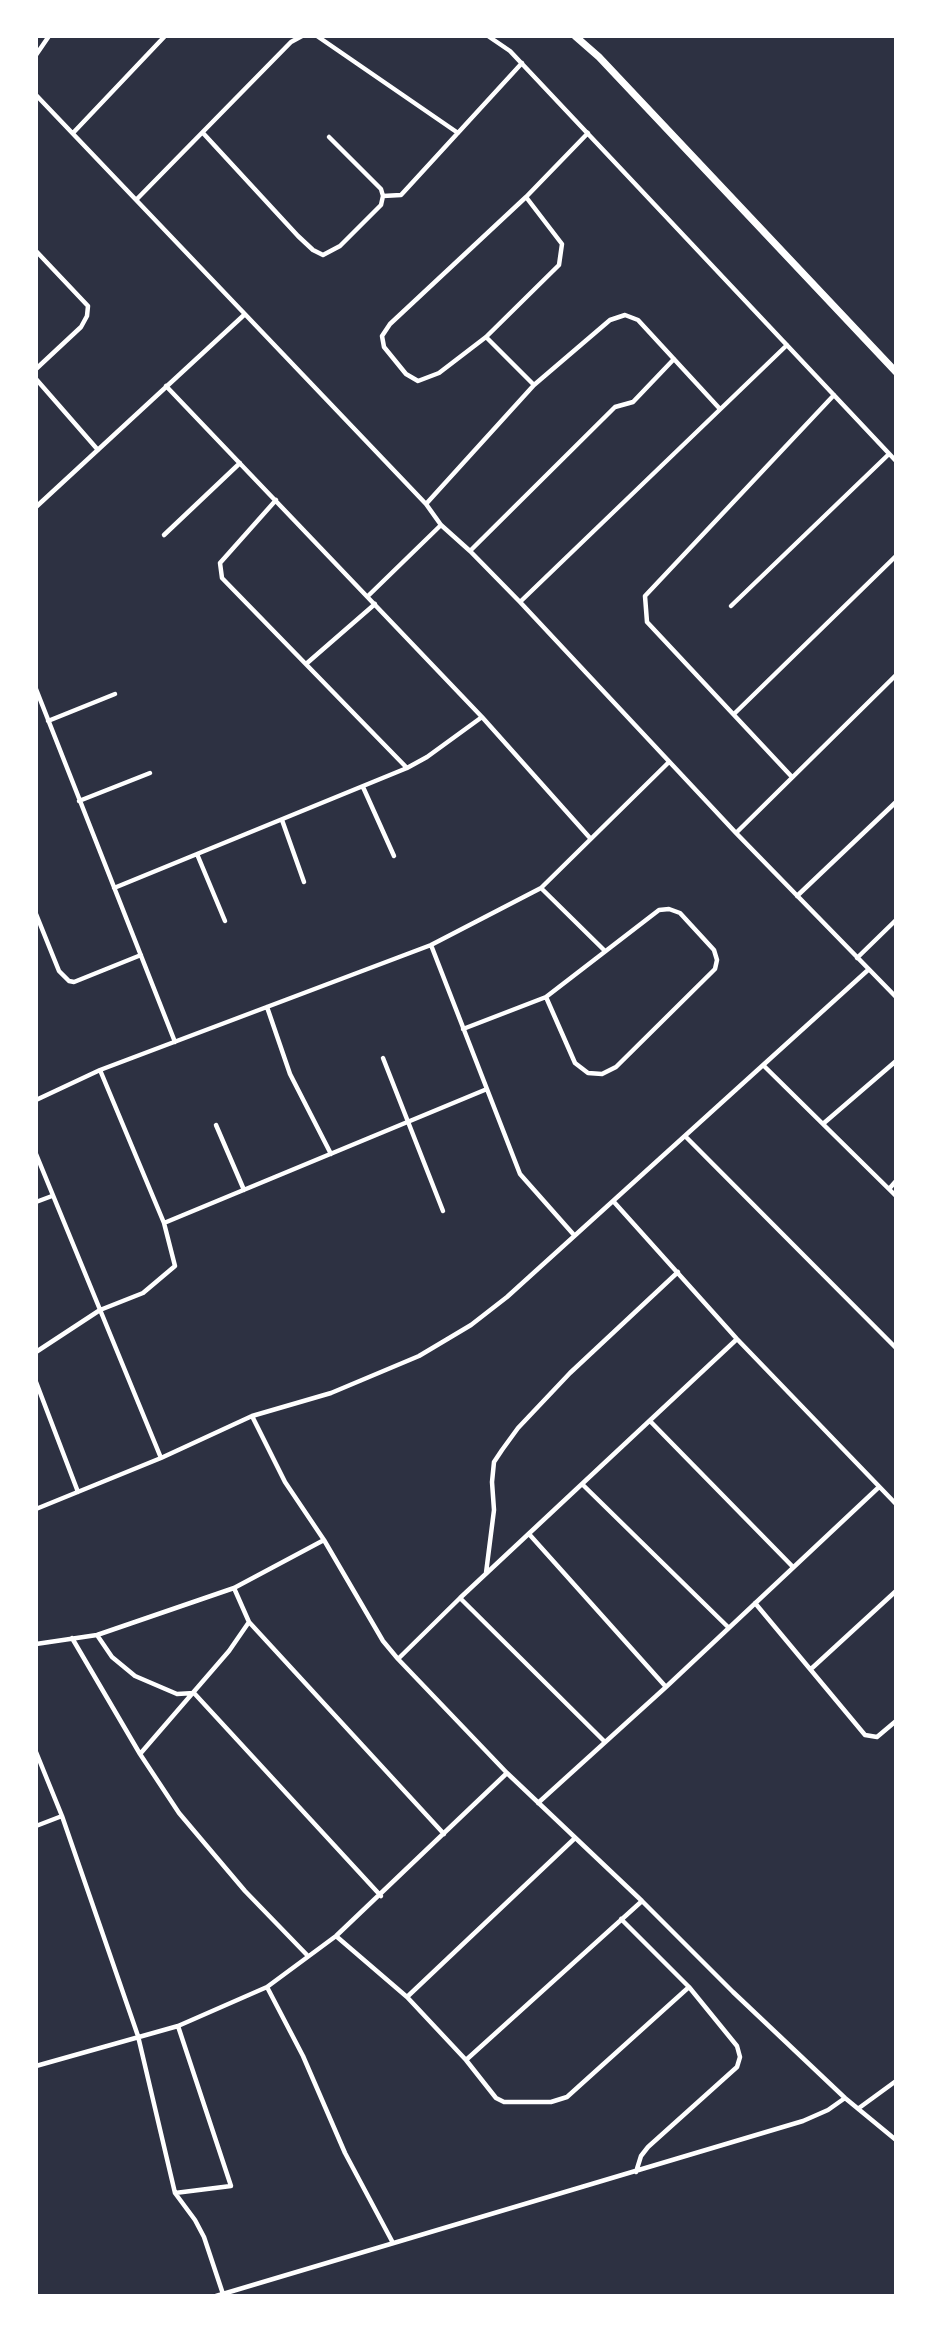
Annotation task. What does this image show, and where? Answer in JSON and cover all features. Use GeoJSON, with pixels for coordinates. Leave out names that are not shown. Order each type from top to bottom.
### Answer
{"type":"FeatureCollection","features":[{"type":"Feature","properties":{"kind":"main road"},"geometry":{"type":"LineString","coordinates":[[574,36],[599,57],[896,372]]}},
{"type":"Feature","properties":{"kind":"street"},"geometry":{"type":"LineString","coordinates":[[36,55],[49,36]]}},
{"type":"Feature","properties":{"kind":"street"},"geometry":{"type":"LineString","coordinates":[[73,133],[165,36]]}},
{"type":"Feature","properties":{"kind":"street"},"geometry":{"type":"LineString","coordinates":[[136,200],[291,42],[302,36]]}},
{"type":"Feature","properties":{"kind":"street"},"geometry":{"type":"LineString","coordinates":[[317,36],[458,133]]}},
{"type":"Feature","properties":{"kind":"street"},"geometry":{"type":"LineString","coordinates":[[488,36],[510,51],[522,63],[896,461]]}},
{"type":"Feature","properties":{"kind":"street"},"geometry":{"type":"LineString","coordinates":[[383,196],[401,195],[522,63]]}},
{"type":"Feature","properties":{"kind":"street"},"geometry":{"type":"LineString","coordinates":[[36,95],[426,504],[441,525],[520,602],[736,833],[896,997]]}},
{"type":"Feature","properties":{"kind":"street"},"geometry":{"type":"LineString","coordinates":[[203,133],[298,236],[323,255],[340,246],[381,205],[383,196],[381,189],[329,137]]}},
{"type":"Feature","properties":{"kind":"street"},"geometry":{"type":"LineString","coordinates":[[526,197],[562,244],[562,257],[559,265],[486,337],[439,373],[418,381],[406,374],[384,347],[382,336],[390,324],[526,197],[588,133]]}},
{"type":"Feature","properties":{"kind":"street"},"geometry":{"type":"LineString","coordinates":[[36,251],[88,306],[87,316],[81,327],[36,369]]}},
{"type":"Feature","properties":{"kind":"street"},"geometry":{"type":"LineString","coordinates":[[36,507],[244,315]]}},
{"type":"Feature","properties":{"kind":"street"},"geometry":{"type":"LineString","coordinates":[[426,504],[534,385],[610,320],[625,315],[638,320],[720,409]]}},
{"type":"Feature","properties":{"kind":"street"},"geometry":{"type":"LineString","coordinates":[[486,337],[534,385]]}},
{"type":"Feature","properties":{"kind":"street"},"geometry":{"type":"LineString","coordinates":[[520,602],[787,345]]}},
{"type":"Feature","properties":{"kind":"street"},"geometry":{"type":"LineString","coordinates":[[470,551],[615,407],[633,402],[674,359]]}},
{"type":"Feature","properties":{"kind":"street"},"geometry":{"type":"LineString","coordinates":[[36,379],[98,450]]}},
{"type":"Feature","properties":{"kind":"street"},"geometry":{"type":"LineString","coordinates":[[166,386],[482,717],[590,838]]}},
{"type":"Feature","properties":{"kind":"street"},"geometry":{"type":"LineString","coordinates":[[792,777],[735,713],[647,622],[645,596],[834,395]]}},
{"type":"Feature","properties":{"kind":"street"},"geometry":{"type":"LineString","coordinates":[[731,606],[889,454]]}},
{"type":"Feature","properties":{"kind":"street"},"geometry":{"type":"LineString","coordinates":[[164,535],[240,463]]}},
{"type":"Feature","properties":{"kind":"street"},"geometry":{"type":"LineString","coordinates":[[276,500],[220,563],[222,578],[407,768]]}},
{"type":"Feature","properties":{"kind":"street"},"geometry":{"type":"LineString","coordinates":[[368,596],[441,525]]}},
{"type":"Feature","properties":{"kind":"street"},"geometry":{"type":"LineString","coordinates":[[735,713],[896,556]]}},
{"type":"Feature","properties":{"kind":"street"},"geometry":{"type":"LineString","coordinates":[[306,664],[375,604]]}},
{"type":"Feature","properties":{"kind":"street"},"geometry":{"type":"LineString","coordinates":[[736,833],[896,675]]}},
{"type":"Feature","properties":{"kind":"street"},"geometry":{"type":"LineString","coordinates":[[36,688],[175,1042]]}},
{"type":"Feature","properties":{"kind":"street"},"geometry":{"type":"LineString","coordinates":[[48,721],[115,694]]}},
{"type":"Feature","properties":{"kind":"street"},"geometry":{"type":"LineString","coordinates":[[114,888],[407,768],[427,757],[482,717]]}},
{"type":"Feature","properties":{"kind":"street"},"geometry":{"type":"LineString","coordinates":[[36,1100],[100,1070],[430,945],[541,888],[669,762]]}},
{"type":"Feature","properties":{"kind":"street"},"geometry":{"type":"LineString","coordinates":[[79,801],[150,773]]}},
{"type":"Feature","properties":{"kind":"street"},"geometry":{"type":"LineString","coordinates":[[363,787],[394,856]]}},
{"type":"Feature","properties":{"kind":"street"},"geometry":{"type":"LineString","coordinates":[[797,896],[896,802]]}},
{"type":"Feature","properties":{"kind":"street"},"geometry":{"type":"LineString","coordinates":[[282,820],[304,882]]}},
{"type":"Feature","properties":{"kind":"street"},"geometry":{"type":"LineString","coordinates":[[197,854],[225,921]]}},
{"type":"Feature","properties":{"kind":"street"},"geometry":{"type":"LineString","coordinates":[[541,888],[605,951]]}},
{"type":"Feature","properties":{"kind":"street"},"geometry":{"type":"LineString","coordinates":[[463,1029],[546,997],[659,910],[669,909],[680,913],[714,950],[717,960],[715,969],[707,977],[616,1067],[602,1074],[588,1073],[575,1063],[546,997]]}},
{"type":"Feature","properties":{"kind":"street"},"geometry":{"type":"LineString","coordinates":[[36,914],[59,971],[69,981],[74,982],[141,955]]}},
{"type":"Feature","properties":{"kind":"street"},"geometry":{"type":"LineString","coordinates":[[856,958],[896,921]]}},
{"type":"Feature","properties":{"kind":"street"},"geometry":{"type":"LineString","coordinates":[[430,945],[520,1174],[574,1235]]}},
{"type":"Feature","properties":{"kind":"street"},"geometry":{"type":"LineString","coordinates":[[36,1509],[161,1458],[252,1416],[332,1393],[419,1356],[471,1325],[507,1297],[574,1235],[614,1202],[868,970]]}},
{"type":"Feature","properties":{"kind":"street"},"geometry":{"type":"LineString","coordinates":[[267,1007],[290,1074],[332,1154]]}},
{"type":"Feature","properties":{"kind":"street"},"geometry":{"type":"LineString","coordinates":[[383,1058],[443,1210]]}},
{"type":"Feature","properties":{"kind":"street"},"geometry":{"type":"LineString","coordinates":[[824,1123],[896,1060]]}},
{"type":"Feature","properties":{"kind":"street"},"geometry":{"type":"LineString","coordinates":[[763,1065],[896,1196]]}},
{"type":"Feature","properties":{"kind":"street"},"geometry":{"type":"LineString","coordinates":[[36,1352],[100,1310],[142,1293],[175,1266],[164,1223],[100,1070]]}},
{"type":"Feature","properties":{"kind":"street"},"geometry":{"type":"LineString","coordinates":[[164,1223],[487,1089]]}},
{"type":"Feature","properties":{"kind":"street"},"geometry":{"type":"LineString","coordinates":[[216,1125],[244,1190]]}},
{"type":"Feature","properties":{"kind":"street"},"geometry":{"type":"LineString","coordinates":[[686,1137],[896,1348]]}},
{"type":"Feature","properties":{"kind":"street"},"geometry":{"type":"LineString","coordinates":[[36,1154],[161,1458]]}},
{"type":"Feature","properties":{"kind":"street"},"geometry":{"type":"LineString","coordinates":[[889,1188],[896,1181]]}},
{"type":"Feature","properties":{"kind":"street"},"geometry":{"type":"LineString","coordinates":[[36,1202],[52,1196]]}},
{"type":"Feature","properties":{"kind":"street"},"geometry":{"type":"LineString","coordinates":[[614,1202],[737,1339],[896,1503]]}},
{"type":"Feature","properties":{"kind":"street"},"geometry":{"type":"LineString","coordinates":[[486,1573],[494,1510],[492,1482],[494,1462],[501,1450],[518,1428],[570,1373],[678,1272]]}},
{"type":"Feature","properties":{"kind":"street"},"geometry":{"type":"LineString","coordinates":[[398,1659],[486,1573],[737,1339]]}},
{"type":"Feature","properties":{"kind":"street"},"geometry":{"type":"LineString","coordinates":[[36,1382],[78,1492]]}},
{"type":"Feature","properties":{"kind":"street"},"geometry":{"type":"LineString","coordinates":[[252,1416],[285,1482],[324,1540],[378,1632],[398,1659],[574,1839],[642,1901],[733,1992],[845,2098],[896,2139]]}},
{"type":"Feature","properties":{"kind":"street"},"geometry":{"type":"LineString","coordinates":[[650,1422],[793,1567]]}},
{"type":"Feature","properties":{"kind":"street"},"geometry":{"type":"LineString","coordinates":[[582,1484],[729,1628]]}},
{"type":"Feature","properties":{"kind":"street"},"geometry":{"type":"LineString","coordinates":[[538,1803],[666,1687],[879,1487]]}},
{"type":"Feature","properties":{"kind":"street"},"geometry":{"type":"LineString","coordinates":[[529,1534],[666,1687]]}},
{"type":"Feature","properties":{"kind":"street"},"geometry":{"type":"LineString","coordinates":[[36,1644],[97,1635],[234,1588],[324,1540]]}},
{"type":"Feature","properties":{"kind":"street"},"geometry":{"type":"LineString","coordinates":[[234,1588],[249,1622],[444,1834]]}},
{"type":"Feature","properties":{"kind":"street"},"geometry":{"type":"LineString","coordinates":[[811,1669],[896,1591]]}},
{"type":"Feature","properties":{"kind":"street"},"geometry":{"type":"LineString","coordinates":[[460,1598],[605,1742]]}},
{"type":"Feature","properties":{"kind":"street"},"geometry":{"type":"LineString","coordinates":[[755,1603],[865,1735],[877,1737],[896,1720]]}},
{"type":"Feature","properties":{"kind":"street"},"geometry":{"type":"LineString","coordinates":[[140,1754],[230,1651],[249,1622]]}},
{"type":"Feature","properties":{"kind":"street"},"geometry":{"type":"LineString","coordinates":[[97,1635],[112,1657],[135,1676],[177,1694],[194,1693]]}},
{"type":"Feature","properties":{"kind":"street"},"geometry":{"type":"LineString","coordinates":[[72,1638],[140,1754],[179,1813],[308,1956]]}},
{"type":"Feature","properties":{"kind":"street"},"geometry":{"type":"LineString","coordinates":[[194,1693],[381,1896]]}},
{"type":"Feature","properties":{"kind":"street"},"geometry":{"type":"LineString","coordinates":[[36,1752],[62,1816],[138,2036],[175,2193],[204,2237],[224,2294]]}},
{"type":"Feature","properties":{"kind":"street"},"geometry":{"type":"LineString","coordinates":[[36,2066],[178,2026],[267,1987],[336,1936],[381,1896],[507,1773]]}},
{"type":"Feature","properties":{"kind":"street"},"geometry":{"type":"LineString","coordinates":[[36,1826],[62,1816]]}},
{"type":"Feature","properties":{"kind":"street"},"geometry":{"type":"LineString","coordinates":[[407,1997],[574,1839]]}},
{"type":"Feature","properties":{"kind":"street"},"geometry":{"type":"LineString","coordinates":[[466,2060],[642,1901]]}},
{"type":"Feature","properties":{"kind":"street"},"geometry":{"type":"LineString","coordinates":[[621,1919],[689,1988],[737,2046],[740,2056],[737,2067],[648,2147],[641,2156],[636,2172]]}},
{"type":"Feature","properties":{"kind":"street"},"geometry":{"type":"LineString","coordinates":[[336,1936],[407,1997],[466,2060],[496,2098],[504,2102],[550,2102],[567,2097],[689,1988]]}},
{"type":"Feature","properties":{"kind":"street"},"geometry":{"type":"LineString","coordinates":[[267,1987],[303,2056],[345,2153],[393,2243]]}},
{"type":"Feature","properties":{"kind":"street"},"geometry":{"type":"LineString","coordinates":[[175,2193],[231,2186],[178,2026]]}},
{"type":"Feature","properties":{"kind":"street"},"geometry":{"type":"LineString","coordinates":[[859,2108],[896,2081]]}},
{"type":"Feature","properties":{"kind":"street"},"geometry":{"type":"LineString","coordinates":[[216,2296],[803,2121],[828,2110],[845,2098]]}}]}
